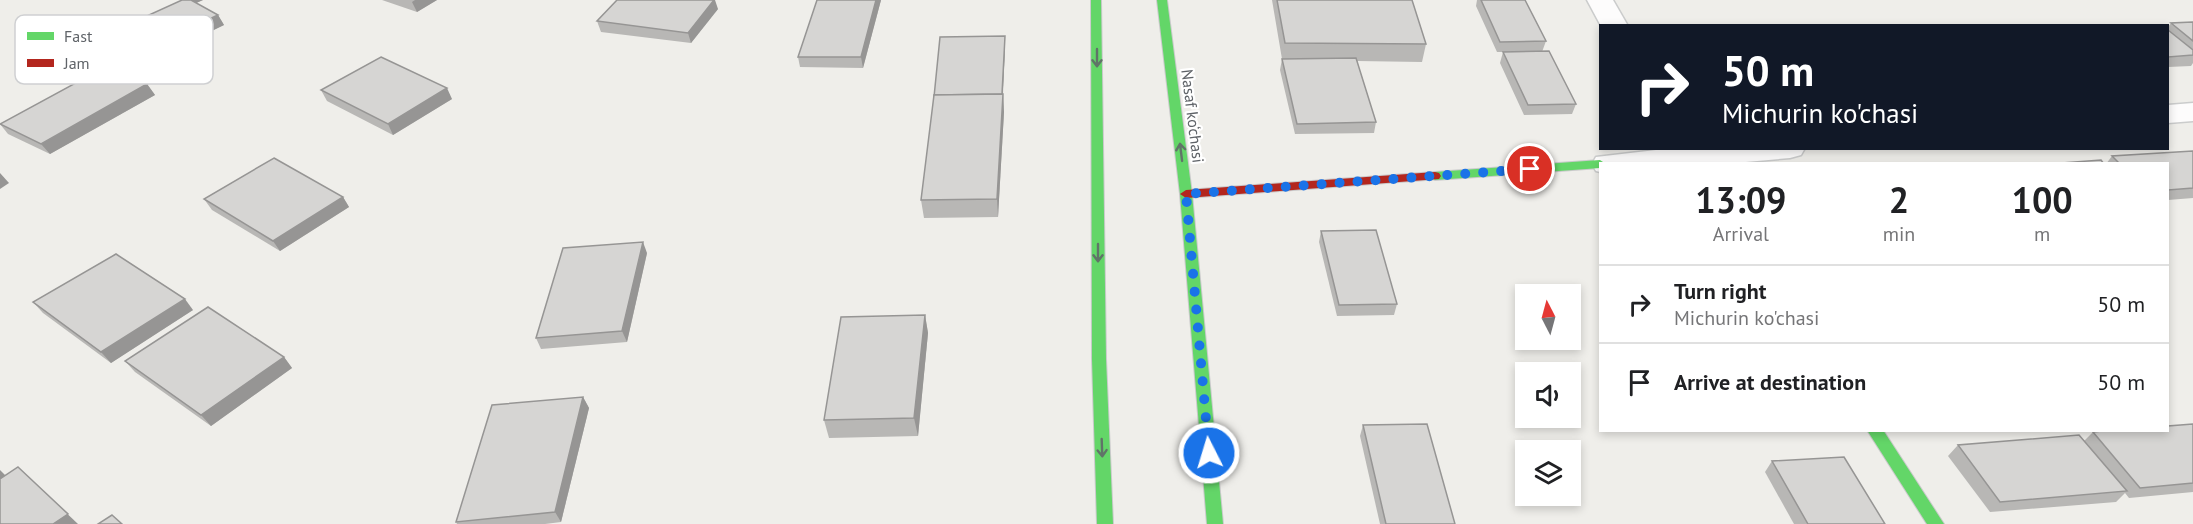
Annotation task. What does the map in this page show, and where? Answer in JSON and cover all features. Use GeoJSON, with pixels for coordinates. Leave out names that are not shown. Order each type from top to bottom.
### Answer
{"type":"FeatureCollection","features":[{"type":"Feature","properties":{"kind":"main road"},"geometry":{"type":"LineString","coordinates":[[1096,0],[1099,359],[1105,524]]}},
{"type":"Feature","properties":{"kind":"main road","name":"Nasaf ko‘chasi"},"geometry":{"type":"LineString","coordinates":[[1162,0],[1186,194],[1215,524]]}},
{"type":"Feature","properties":{"kind":"main road"},"geometry":{"type":"LineString","coordinates":[[1186,194],[1599,164]]}},
{"type":"Feature","properties":{"kind":"main road"},"geometry":{"type":"LineString","coordinates":[[1875,432],[1936,524]]}},
{"type":"Feature","properties":{"kind":"street"},"geometry":{"type":"LineString","coordinates":[[1600,0],[1614,24]]}},
{"type":"Feature","properties":{"kind":"street"},"geometry":{"type":"LineString","coordinates":[[2169,114],[2193,112]]}},
{"type":"Feature","properties":{"kind":"street"},"geometry":{"type":"LineString","coordinates":[[1628,162],[1766,150]]}},
{"type":"Feature","properties":{"kind":"building"},"geometry":{"type":"Polygon","coordinates":[[[182,0],[191,0],[218,15],[213,17],[213,15],[149,15],[182,0]]]}},
{"type":"Feature","properties":{"kind":"building"},"geometry":{"type":"Polygon","coordinates":[[[617,0],[714,0],[688,33],[597,21],[617,0]]]}},
{"type":"Feature","properties":{"kind":"building"},"geometry":{"type":"Polygon","coordinates":[[[817,0],[876,0],[861,57],[798,57],[817,0]]]}},
{"type":"Feature","properties":{"kind":"building"},"geometry":{"type":"Polygon","coordinates":[[[1277,0],[1412,0],[1426,44],[1285,43],[1277,0]]]}},
{"type":"Feature","properties":{"kind":"building"},"geometry":{"type":"Polygon","coordinates":[[[1481,0],[1525,0],[1546,41],[1500,42],[1481,0]]]}},
{"type":"Feature","properties":{"kind":"building"},"geometry":{"type":"Polygon","coordinates":[[[2193,22],[2193,41],[2171,23],[2193,22]]]}},
{"type":"Feature","properties":{"kind":"building"},"geometry":{"type":"Polygon","coordinates":[[[2169,31],[2193,50],[2193,55],[2169,57],[2169,31]]]}},
{"type":"Feature","properties":{"kind":"building"},"geometry":{"type":"Polygon","coordinates":[[[1005,36],[1002,94],[934,95],[940,37],[1005,36]]]}},
{"type":"Feature","properties":{"kind":"building"},"geometry":{"type":"Polygon","coordinates":[[[1549,51],[1576,104],[1528,105],[1503,52],[1549,51]]]}},
{"type":"Feature","properties":{"kind":"building"},"geometry":{"type":"Polygon","coordinates":[[[381,57],[447,88],[388,124],[321,90],[381,57]]]}},
{"type":"Feature","properties":{"kind":"building"},"geometry":{"type":"Polygon","coordinates":[[[1356,58],[1376,122],[1297,124],[1282,59],[1356,58]]]}},
{"type":"Feature","properties":{"kind":"building"},"geometry":{"type":"Polygon","coordinates":[[[74,84],[147,84],[41,144],[0,124],[74,84]]]}},
{"type":"Feature","properties":{"kind":"building"},"geometry":{"type":"Polygon","coordinates":[[[1003,94],[997,199],[921,200],[934,95],[1003,94]]]}},
{"type":"Feature","properties":{"kind":"building"},"geometry":{"type":"Polygon","coordinates":[[[2193,151],[2193,188],[2169,190],[2169,162],[2118,162],[2112,156],[2193,151]]]}},
{"type":"Feature","properties":{"kind":"building"},"geometry":{"type":"Polygon","coordinates":[[[274,158],[343,197],[273,241],[204,199],[274,158]]]}},
{"type":"Feature","properties":{"kind":"building"},"geometry":{"type":"Polygon","coordinates":[[[2101,160],[2102,162],[2074,162],[2101,160]]]}},
{"type":"Feature","properties":{"kind":"building"},"geometry":{"type":"Polygon","coordinates":[[[1376,230],[1397,304],[1339,305],[1321,231],[1376,230]]]}},
{"type":"Feature","properties":{"kind":"building"},"geometry":{"type":"Polygon","coordinates":[[[643,242],[622,331],[536,338],[563,248],[643,242]]]}},
{"type":"Feature","properties":{"kind":"building"},"geometry":{"type":"Polygon","coordinates":[[[116,254],[185,299],[101,352],[33,302],[116,254]]]}},
{"type":"Feature","properties":{"kind":"building"},"geometry":{"type":"Polygon","coordinates":[[[208,307],[284,357],[201,415],[125,361],[208,307]]]}},
{"type":"Feature","properties":{"kind":"building"},"geometry":{"type":"Polygon","coordinates":[[[925,315],[914,418],[824,420],[841,317],[925,315]]]}},
{"type":"Feature","properties":{"kind":"building"},"geometry":{"type":"Polygon","coordinates":[[[583,397],[555,512],[456,522],[492,405],[583,397]]]}},
{"type":"Feature","properties":{"kind":"building"},"geometry":{"type":"Polygon","coordinates":[[[1427,424],[1455,524],[1386,524],[1363,425],[1427,424]]]}},
{"type":"Feature","properties":{"kind":"building"},"geometry":{"type":"Polygon","coordinates":[[[2193,424],[2193,483],[2140,488],[2093,432],[2169,432],[2169,426],[2193,424]]]}},
{"type":"Feature","properties":{"kind":"building"},"geometry":{"type":"Polygon","coordinates":[[[2079,435],[2127,491],[2000,502],[1958,445],[2079,435]]]}},
{"type":"Feature","properties":{"kind":"building"},"geometry":{"type":"Polygon","coordinates":[[[1844,457],[1885,524],[1808,524],[1772,461],[1844,457]]]}},
{"type":"Feature","properties":{"kind":"building"},"geometry":{"type":"Polygon","coordinates":[[[18,467],[68,514],[53,524],[0,524],[0,479],[18,467]]]}},
{"type":"Feature","properties":{"kind":"building"},"geometry":{"type":"Polygon","coordinates":[[[112,515],[122,524],[98,524],[112,515]]]}},
{"type":"Feature","properties":{"kind":"traffic: fast"},"geometry":{"type":"LineString","coordinates":[[1096,0],[1099,359],[1105,524]]}},
{"type":"Feature","properties":{"kind":"traffic: fast"},"geometry":{"type":"LineString","coordinates":[[1162,0],[1186,194],[1215,524]]}},
{"type":"Feature","properties":{"kind":"traffic: fast"},"geometry":{"type":"LineString","coordinates":[[1435,176],[1599,164]]}},
{"type":"Feature","properties":{"kind":"traffic: fast"},"geometry":{"type":"LineString","coordinates":[[1875,432],[1936,524]]}},
{"type":"Feature","properties":{"kind":"traffic: jam"},"geometry":{"type":"LineString","coordinates":[[1186,194],[1435,176]]}},
{"type":"Feature","properties":{"kind":"route"},"geometry":{"type":"LineString","coordinates":[[1209,453],[1186,194],[1530,169]]}}]}
